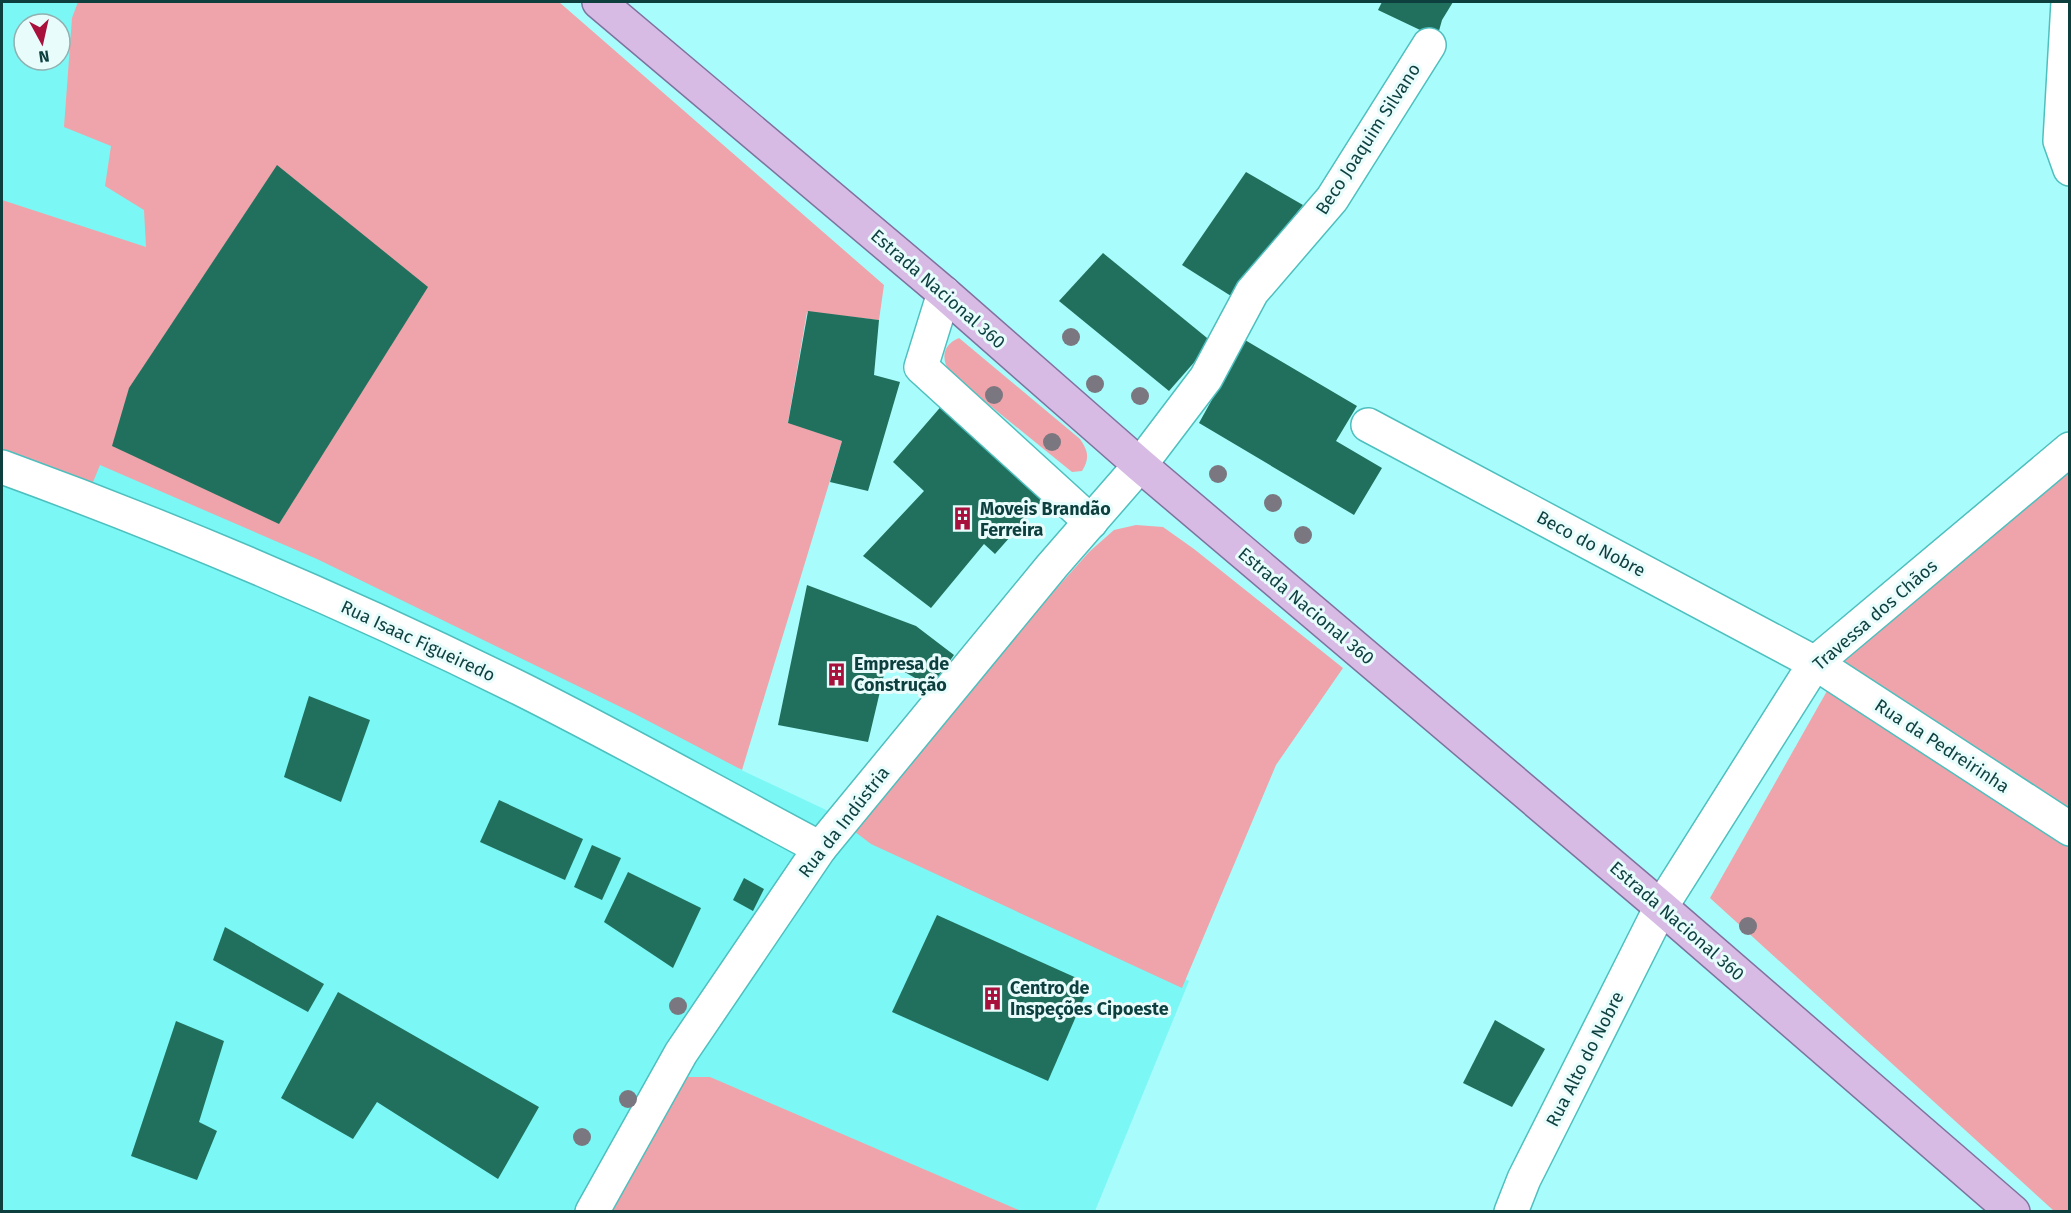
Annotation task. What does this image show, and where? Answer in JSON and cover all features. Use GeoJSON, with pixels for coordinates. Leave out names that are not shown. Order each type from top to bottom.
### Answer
{"type":"FeatureCollection","features":[{"type":"Feature","properties":{"kind":"main road","name":"Estrada Nacional 360"},"geometry":{"type":"LineString","coordinates":[[599,2],[944,293],[1140,465],[1661,907],[2013,1212]]}},
{"type":"Feature","properties":{"kind":"street"},"geometry":{"type":"LineString","coordinates":[[2068,2],[2060,141],[2070,169]]}},
{"type":"Feature","properties":{"kind":"street","name":"Beco Joaquim Silvano"},"geometry":{"type":"LineString","coordinates":[[1140,465],[1206,378],[1252,292],[1332,199],[1429,45]]}},
{"type":"Feature","properties":{"kind":"street"},"geometry":{"type":"LineString","coordinates":[[944,293],[921,367],[1090,522]]}},
{"type":"Feature","properties":{"kind":"street","name":"Beco do Nobre"},"geometry":{"type":"LineString","coordinates":[[1368,425],[1815,663]]}},
{"type":"Feature","properties":{"kind":"street","name":"Travessa dos Chãos"},"geometry":{"type":"LineString","coordinates":[[1661,907],[1815,663],[2070,449]]}},
{"type":"Feature","properties":{"kind":"street","name":"Rua da Indústria"},"geometry":{"type":"LineString","coordinates":[[592,1212],[681,1053],[820,848],[1090,522],[1140,465]]}},
{"type":"Feature","properties":{"kind":"street","name":"Rua Isaac Figueiredo"},"geometry":{"type":"LineString","coordinates":[[2,467],[58,487],[311,590],[519,688],[820,848]]}},
{"type":"Feature","properties":{"kind":"street","name":"Rua da Pedreirinha"},"geometry":{"type":"LineString","coordinates":[[1815,663],[2070,829]]}},
{"type":"Feature","properties":{"kind":"street","name":"Rua Alto do Nobre"},"geometry":{"type":"LineString","coordinates":[[1511,1212],[1524,1179],[1661,907]]}},
{"type":"Feature","properties":{"kind":"shaded area"},"geometry":{"type":"Polygon","coordinates":[[[2,2],[515,2],[803,266],[739,769],[1189,981],[1095,1211],[2,1212],[2,2]]]}},
{"type":"Feature","properties":{"kind":"shaded area"},"geometry":{"type":"Polygon","coordinates":[[[78,2],[559,2],[884,285],[879,320],[807,312],[788,422],[842,441],[742,770],[635,714],[317,559],[100,465],[91,487],[2,455],[2,200],[146,247],[144,210],[105,186],[111,146],[64,127],[68,72],[72,72],[72,18],[78,2]]]}},
{"type":"Feature","properties":{"kind":"shaded area"},"geometry":{"type":"Polygon","coordinates":[[[959,338],[1080,439],[1087,455],[1082,471],[1072,472],[950,373],[944,358],[946,348],[959,338]]]}},
{"type":"Feature","properties":{"kind":"shaded area"},"geometry":{"type":"Polygon","coordinates":[[[2069,449],[2069,829],[1815,663],[2069,449]]]}},
{"type":"Feature","properties":{"kind":"shaded area"},"geometry":{"type":"Polygon","coordinates":[[[1136,525],[1163,527],[1343,668],[1276,765],[1182,988],[871,844],[846,825],[1089,552],[1114,530],[1136,525]]]}},
{"type":"Feature","properties":{"kind":"shaded area"},"geometry":{"type":"Polygon","coordinates":[[[1827,691],[2069,848],[2069,1211],[2054,1211],[1710,898],[1827,691]]]}},
{"type":"Feature","properties":{"kind":"shaded area"},"geometry":{"type":"Polygon","coordinates":[[[678,1077],[710,1077],[1021,1211],[601,1212],[678,1077]]]}},
{"type":"Feature","properties":{"kind":"building"},"geometry":{"type":"Polygon","coordinates":[[[1382,2],[1453,2],[1442,20],[1437,38],[1378,10],[1382,2]]]}},
{"type":"Feature","properties":{"kind":"building"},"geometry":{"type":"Polygon","coordinates":[[[277,165],[428,287],[279,524],[112,446],[129,388],[277,165]]]}},
{"type":"Feature","properties":{"kind":"building"},"geometry":{"type":"Polygon","coordinates":[[[1246,172],[1303,205],[1231,296],[1182,265],[1246,172]]]}},
{"type":"Feature","properties":{"kind":"building"},"geometry":{"type":"Polygon","coordinates":[[[1103,253],[1212,342],[1169,391],[1059,301],[1103,253]]]}},
{"type":"Feature","properties":{"kind":"building"},"geometry":{"type":"Polygon","coordinates":[[[808,311],[879,320],[874,375],[900,382],[868,491],[830,482],[842,441],[788,423],[808,311]]]}},
{"type":"Feature","properties":{"kind":"building"},"geometry":{"type":"Polygon","coordinates":[[[1245,340],[1357,406],[1336,441],[1382,468],[1354,515],[1199,423],[1245,340]]]}},
{"type":"Feature","properties":{"kind":"building","name":"Moveis Brandão Ferreira"},"geometry":{"type":"Polygon","coordinates":[[[944,403],[1049,493],[995,554],[984,544],[931,608],[863,556],[924,491],[893,462],[944,403]]]}},
{"type":"Feature","properties":{"kind":"building","name":"Empresa de Construção"},"geometry":{"type":"Polygon","coordinates":[[[807,585],[916,626],[954,655],[931,687],[887,662],[868,742],[778,725],[807,585]]]}},
{"type":"Feature","properties":{"kind":"building"},"geometry":{"type":"Polygon","coordinates":[[[309,696],[370,720],[341,802],[284,777],[309,696]]]}},
{"type":"Feature","properties":{"kind":"building"},"geometry":{"type":"Polygon","coordinates":[[[499,800],[583,839],[565,880],[480,842],[499,800]]]}},
{"type":"Feature","properties":{"kind":"building"},"geometry":{"type":"Polygon","coordinates":[[[592,845],[621,858],[602,900],[574,887],[592,845]]]}},
{"type":"Feature","properties":{"kind":"building"},"geometry":{"type":"Polygon","coordinates":[[[628,872],[701,908],[673,968],[604,922],[628,872]]]}},
{"type":"Feature","properties":{"kind":"building"},"geometry":{"type":"Polygon","coordinates":[[[744,878],[764,889],[753,911],[733,900],[744,878]]]}},
{"type":"Feature","properties":{"kind":"building","name":"Centro de Inspeções Cipoeste"},"geometry":{"type":"Polygon","coordinates":[[[937,915],[1090,984],[1048,1081],[892,1012],[937,915]]]}},
{"type":"Feature","properties":{"kind":"building"},"geometry":{"type":"Polygon","coordinates":[[[225,927],[324,984],[308,1012],[213,960],[225,927]]]}},
{"type":"Feature","properties":{"kind":"building"},"geometry":{"type":"Polygon","coordinates":[[[338,992],[539,1107],[498,1179],[377,1102],[353,1139],[281,1098],[338,992]]]}},
{"type":"Feature","properties":{"kind":"building"},"geometry":{"type":"Polygon","coordinates":[[[1495,1020],[1545,1049],[1512,1107],[1463,1083],[1495,1020]]]}},
{"type":"Feature","properties":{"kind":"building"},"geometry":{"type":"Polygon","coordinates":[[[176,1021],[224,1041],[199,1122],[217,1131],[197,1180],[131,1156],[176,1021]]]}},
{"type":"Feature","properties":{"kind":"place","name":"Moveis Brandão Ferreira"},"geometry":{"type":"Point","coordinates":[962,519]}},
{"type":"Feature","properties":{"kind":"place","name":"Empresa de Construção"},"geometry":{"type":"Point","coordinates":[836,674]}},
{"type":"Feature","properties":{"kind":"place","name":"Centro de Inspeções Cipoeste"},"geometry":{"type":"Point","coordinates":[992,998]}}]}
